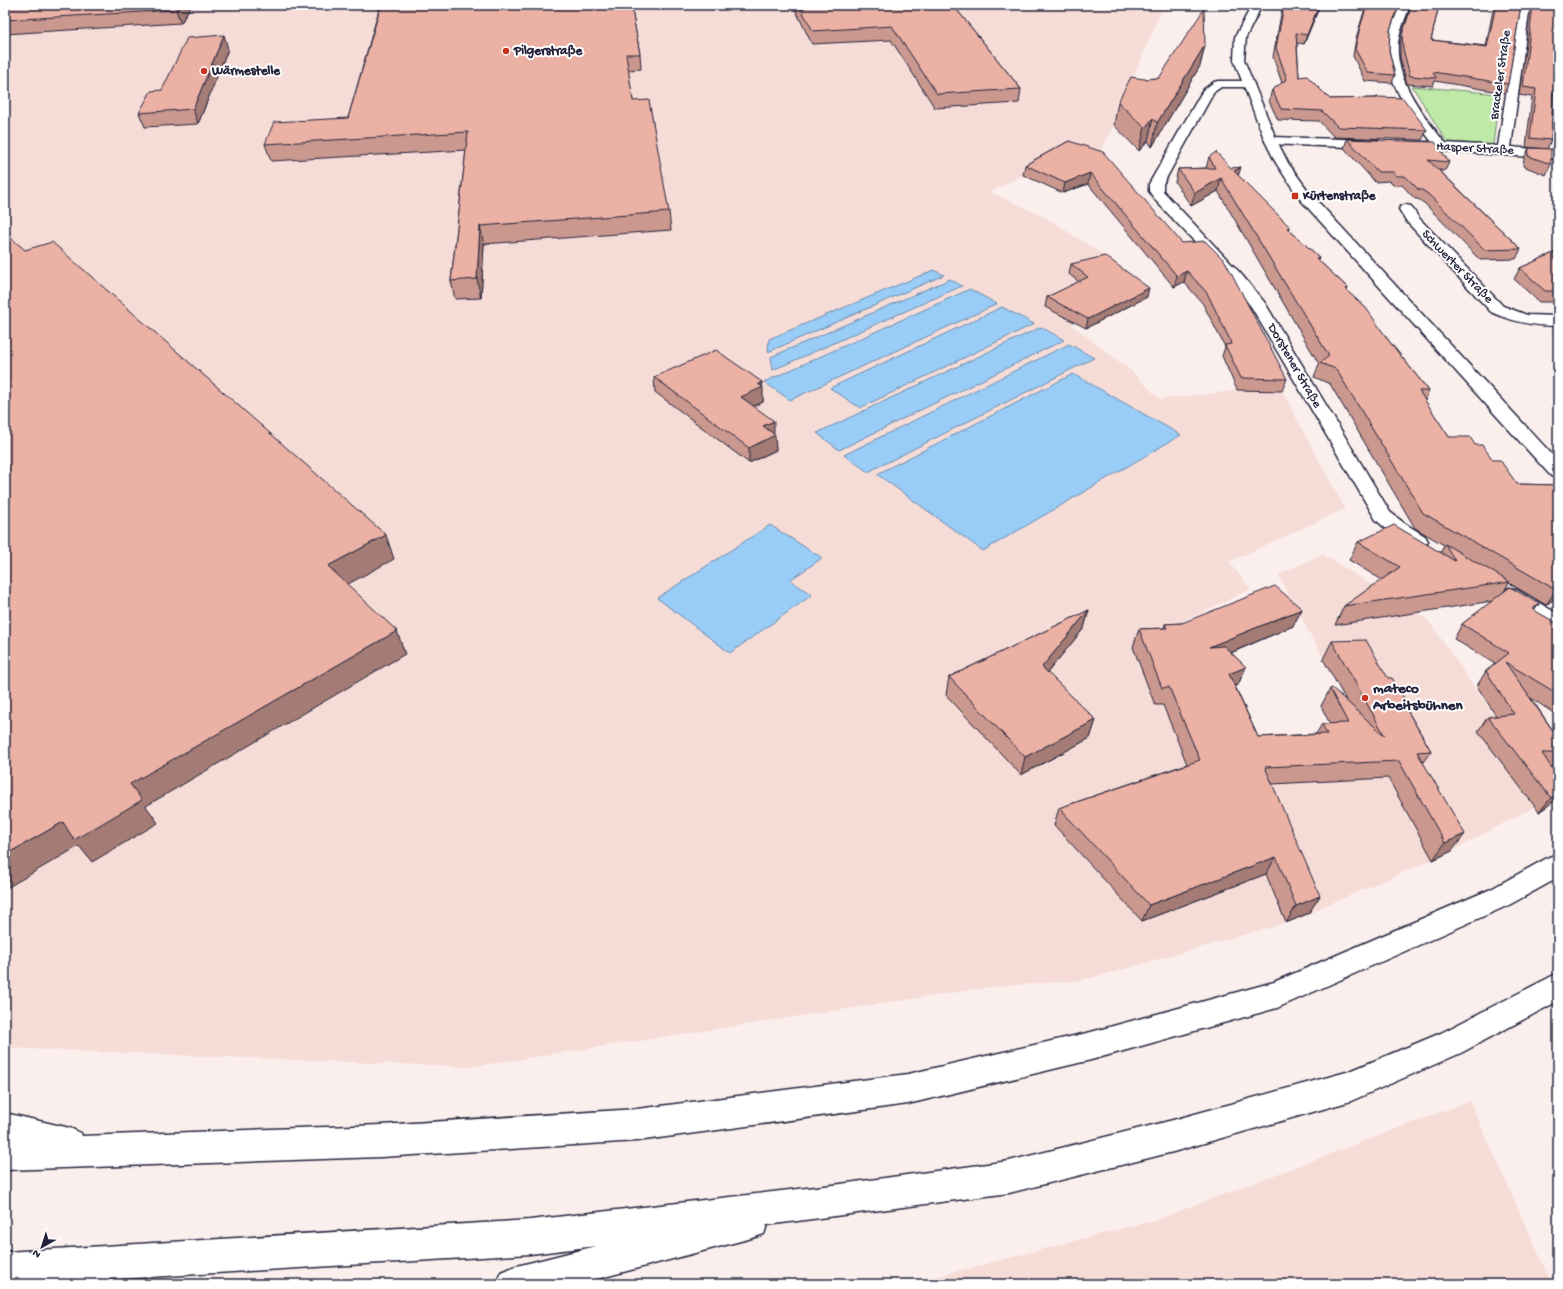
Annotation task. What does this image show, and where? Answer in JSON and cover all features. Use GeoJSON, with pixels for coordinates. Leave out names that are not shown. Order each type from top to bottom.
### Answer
{"type":"FeatureCollection","features":[{"type":"Feature","properties":{"kind":"main road"},"geometry":{"type":"LineString","coordinates":[[1256,5],[1239,36],[1237,47],[1239,60],[1271,141],[1282,163],[1304,196],[1558,472]]}},
{"type":"Feature","properties":{"kind":"main road"},"geometry":{"type":"LineString","coordinates":[[1405,5],[1393,43],[1394,64],[1403,93],[1441,146]]}},
{"type":"Feature","properties":{"kind":"main road","name":"Brackeler Straße"},"geometry":{"type":"LineString","coordinates":[[1504,150],[1525,5]]}},
{"type":"Feature","properties":{"kind":"main road","name":"Dorstener Straße"},"geometry":{"type":"LineString","coordinates":[[1248,84],[1218,84],[1210,90],[1156,184],[1156,191],[1236,277],[1259,306],[1383,516],[1397,528],[1430,548]]}},
{"type":"Feature","properties":{"kind":"main road","name":"Hasper Straße"},"geometry":{"type":"LineString","coordinates":[[1271,141],[1441,146],[1558,155]]}},
{"type":"Feature","properties":{"kind":"main road","name":"Schwerter Straße"},"geometry":{"type":"LineString","coordinates":[[1406,209],[1412,219],[1497,309],[1515,318],[1539,322],[1558,321]]}},
{"type":"Feature","properties":{"kind":"main road"},"geometry":{"type":"LineString","coordinates":[[1498,588],[1558,624]]}},
{"type":"Feature","properties":{"kind":"main road"},"geometry":{"type":"LineString","coordinates":[[5,1154],[100,1152],[381,1141],[637,1125],[908,1089],[1091,1046],[1277,995],[1500,897],[1558,864]]}},
{"type":"Feature","properties":{"kind":"main road"},"geometry":{"type":"LineString","coordinates":[[5,1269],[530,1236],[833,1201],[1009,1177],[1173,1136],[1351,1086],[1451,1043],[1558,986]]}},
{"type":"Feature","properties":{"kind":"main road"},"geometry":{"type":"LineString","coordinates":[[5,1129],[100,1152]]}},
{"type":"Feature","properties":{"kind":"main road"},"geometry":{"type":"LineString","coordinates":[[513,1284],[833,1201]]}},
{"type":"Feature","properties":{"kind":"shaded area"},"geometry":{"type":"Polygon","coordinates":[[[5,5],[1164,5],[1124,99],[1126,100],[1099,155],[1075,147],[991,192],[1047,218],[1114,262],[1069,274],[1109,305],[1071,324],[1130,370],[1160,399],[1243,390],[1282,391],[1345,509],[1229,562],[1251,589],[1167,629],[1223,767],[1357,721],[1278,575],[1322,554],[1428,620],[1551,798],[1452,851],[1286,923],[1078,981],[997,986],[469,1067],[5,1048],[5,5]]]}},
{"type":"Feature","properties":{"kind":"shaded area"},"geometry":{"type":"Polygon","coordinates":[[[1470,1101],[1552,1284],[908,1284],[1155,1220],[1470,1101]]]}},
{"type":"Feature","properties":{"kind":"green space"},"geometry":{"type":"Polygon","coordinates":[[[1412,86],[1499,94],[1493,145],[1447,142],[1412,86]]]}},
{"type":"Feature","properties":{"kind":"water"},"geometry":{"type":"Polygon","coordinates":[[[934,270],[944,275],[768,352],[769,339],[934,270]]]}},
{"type":"Feature","properties":{"kind":"water"},"geometry":{"type":"Polygon","coordinates":[[[950,279],[962,286],[773,370],[771,357],[950,279]]]}},
{"type":"Feature","properties":{"kind":"water"},"geometry":{"type":"Polygon","coordinates":[[[970,289],[997,304],[790,400],[764,382],[970,289]]]}},
{"type":"Feature","properties":{"kind":"water"},"geometry":{"type":"Polygon","coordinates":[[[1002,307],[1034,324],[860,408],[830,388],[1002,307]]]}},
{"type":"Feature","properties":{"kind":"water"},"geometry":{"type":"Polygon","coordinates":[[[1041,327],[1064,340],[839,450],[817,433],[1041,327]]]}},
{"type":"Feature","properties":{"kind":"water"},"geometry":{"type":"Polygon","coordinates":[[[1069,344],[1094,358],[868,472],[844,455],[1069,344]]]}},
{"type":"Feature","properties":{"kind":"water"},"geometry":{"type":"Polygon","coordinates":[[[1073,374],[1181,435],[983,551],[877,474],[1073,374]]]}},
{"type":"Feature","properties":{"kind":"water"},"geometry":{"type":"Polygon","coordinates":[[[770,525],[822,558],[790,580],[812,595],[730,653],[657,598],[770,525]]]}},
{"type":"Feature","properties":{"kind":"building"},"geometry":{"type":"Polygon","coordinates":[[[5,5],[179,5],[176,10],[5,20],[5,5]]]}},
{"type":"Feature","properties":{"kind":"building"},"geometry":{"type":"Polygon","coordinates":[[[381,5],[631,5],[640,54],[626,54],[633,101],[649,100],[669,212],[480,226],[477,279],[451,281],[468,132],[265,144],[274,122],[348,118],[381,5]]]}},
{"type":"Feature","properties":{"kind":"building"},"geometry":{"type":"Polygon","coordinates":[[[799,5],[953,5],[1021,89],[937,94],[892,26],[813,31],[799,5]]]}},
{"type":"Feature","properties":{"kind":"building"},"geometry":{"type":"Polygon","coordinates":[[[1284,5],[1319,5],[1307,35],[1296,33],[1299,77],[1307,76],[1330,99],[1378,98],[1377,97],[1403,98],[1427,130],[1338,127],[1322,111],[1281,109],[1272,90],[1287,79],[1276,48],[1284,5]]]}},
{"type":"Feature","properties":{"kind":"building"},"geometry":{"type":"Polygon","coordinates":[[[1367,5],[1399,5],[1390,30],[1389,50],[1395,75],[1368,73],[1355,49],[1367,5]]]}},
{"type":"Feature","properties":{"kind":"building"},"geometry":{"type":"Polygon","coordinates":[[[1412,5],[1439,5],[1431,40],[1487,47],[1496,5],[1521,5],[1508,84],[1433,72],[1436,78],[1410,76],[1403,49],[1402,35],[1412,5]]]}},
{"type":"Feature","properties":{"kind":"building"},"geometry":{"type":"Polygon","coordinates":[[[1533,5],[1558,5],[1558,49],[1555,92],[1553,92],[1551,140],[1530,138],[1536,89],[1523,87],[1533,5]]]}},
{"type":"Feature","properties":{"kind":"building"},"geometry":{"type":"Polygon","coordinates":[[[1204,9],[1205,45],[1157,123],[1153,118],[1145,128],[1118,102],[1131,77],[1144,79],[1159,78],[1204,9]]]}},
{"type":"Feature","properties":{"kind":"building"},"geometry":{"type":"Polygon","coordinates":[[[224,35],[193,109],[139,113],[151,91],[162,90],[187,38],[224,35]]]}},
{"type":"Feature","properties":{"kind":"building"},"geometry":{"type":"Polygon","coordinates":[[[1347,139],[1435,142],[1449,162],[1428,160],[1521,249],[1485,250],[1428,194],[1422,190],[1419,190],[1405,176],[1397,176],[1393,172],[1378,172],[1347,139]]]}},
{"type":"Feature","properties":{"kind":"building"},"geometry":{"type":"Polygon","coordinates":[[[1069,141],[1103,152],[1182,243],[1205,241],[1225,261],[1287,379],[1241,378],[1225,345],[1231,344],[1230,340],[1207,293],[1187,271],[1177,276],[1090,173],[1065,183],[1025,165],[1069,141]]]}},
{"type":"Feature","properties":{"kind":"building"},"geometry":{"type":"Polygon","coordinates":[[[1529,148],[1551,149],[1551,164],[1528,156],[1529,148]]]}},
{"type":"Feature","properties":{"kind":"building"},"geometry":{"type":"Polygon","coordinates":[[[1216,152],[1231,168],[1241,167],[1234,171],[1290,227],[1287,228],[1319,257],[1316,258],[1348,288],[1345,289],[1366,308],[1389,341],[1429,391],[1419,391],[1449,437],[1470,437],[1475,445],[1482,445],[1493,460],[1500,460],[1517,484],[1558,485],[1558,589],[1556,590],[1423,513],[1336,369],[1320,363],[1329,356],[1221,178],[1195,193],[1178,169],[1215,168],[1209,157],[1216,152]]]}},
{"type":"Feature","properties":{"kind":"building"},"geometry":{"type":"Polygon","coordinates":[[[5,233],[25,250],[52,242],[386,535],[328,566],[397,631],[130,784],[142,800],[74,840],[63,822],[5,855],[5,233]]]}},
{"type":"Feature","properties":{"kind":"building"},"geometry":{"type":"Polygon","coordinates":[[[1558,251],[1558,291],[1545,291],[1520,268],[1558,251]]]}},
{"type":"Feature","properties":{"kind":"building"},"geometry":{"type":"Polygon","coordinates":[[[1105,256],[1149,288],[1088,319],[1047,297],[1088,277],[1071,264],[1105,256]]]}},
{"type":"Feature","properties":{"kind":"building"},"geometry":{"type":"Polygon","coordinates":[[[716,350],[762,382],[758,384],[763,387],[741,397],[774,421],[763,426],[775,435],[749,448],[654,377],[716,350]]]}},
{"type":"Feature","properties":{"kind":"building"},"geometry":{"type":"Polygon","coordinates":[[[1394,525],[1455,561],[1445,544],[1510,582],[1344,606],[1400,567],[1358,542],[1394,525]]]}},
{"type":"Feature","properties":{"kind":"building"},"geometry":{"type":"Polygon","coordinates":[[[1275,586],[1302,609],[1209,647],[1224,646],[1246,667],[1229,674],[1258,737],[1327,734],[1322,724],[1348,723],[1330,689],[1332,688],[1385,736],[1332,641],[1366,640],[1388,678],[1392,678],[1405,700],[1401,700],[1431,751],[1417,752],[1465,834],[1445,843],[1399,761],[1265,767],[1320,896],[1296,906],[1276,857],[1149,905],[1059,808],[1200,760],[1169,687],[1162,688],[1139,629],[1167,628],[1165,624],[1182,623],[1275,586]]]}},
{"type":"Feature","properties":{"kind":"building"},"geometry":{"type":"Polygon","coordinates":[[[1510,587],[1539,604],[1532,609],[1558,624],[1558,694],[1505,662],[1558,738],[1558,753],[1542,753],[1558,778],[1558,793],[1551,798],[1488,717],[1514,714],[1486,671],[1509,653],[1462,624],[1510,587]]]}},
{"type":"Feature","properties":{"kind":"building"},"geometry":{"type":"Polygon","coordinates":[[[1089,610],[1042,667],[1096,720],[1025,757],[949,677],[1089,610]]]}},
{"type":"Feature","properties":{"kind":"place","name":"Pilgerstraße"},"geometry":{"type":"Point","coordinates":[506,51]}},
{"type":"Feature","properties":{"kind":"place","name":"Wärmestelle"},"geometry":{"type":"Point","coordinates":[204,71]}},
{"type":"Feature","properties":{"kind":"place","name":"Kürtenstraße"},"geometry":{"type":"Point","coordinates":[1295,196]}},
{"type":"Feature","properties":{"kind":"place","name":"mateco Arbeitsbühnen"},"geometry":{"type":"Point","coordinates":[1365,698]}}]}
